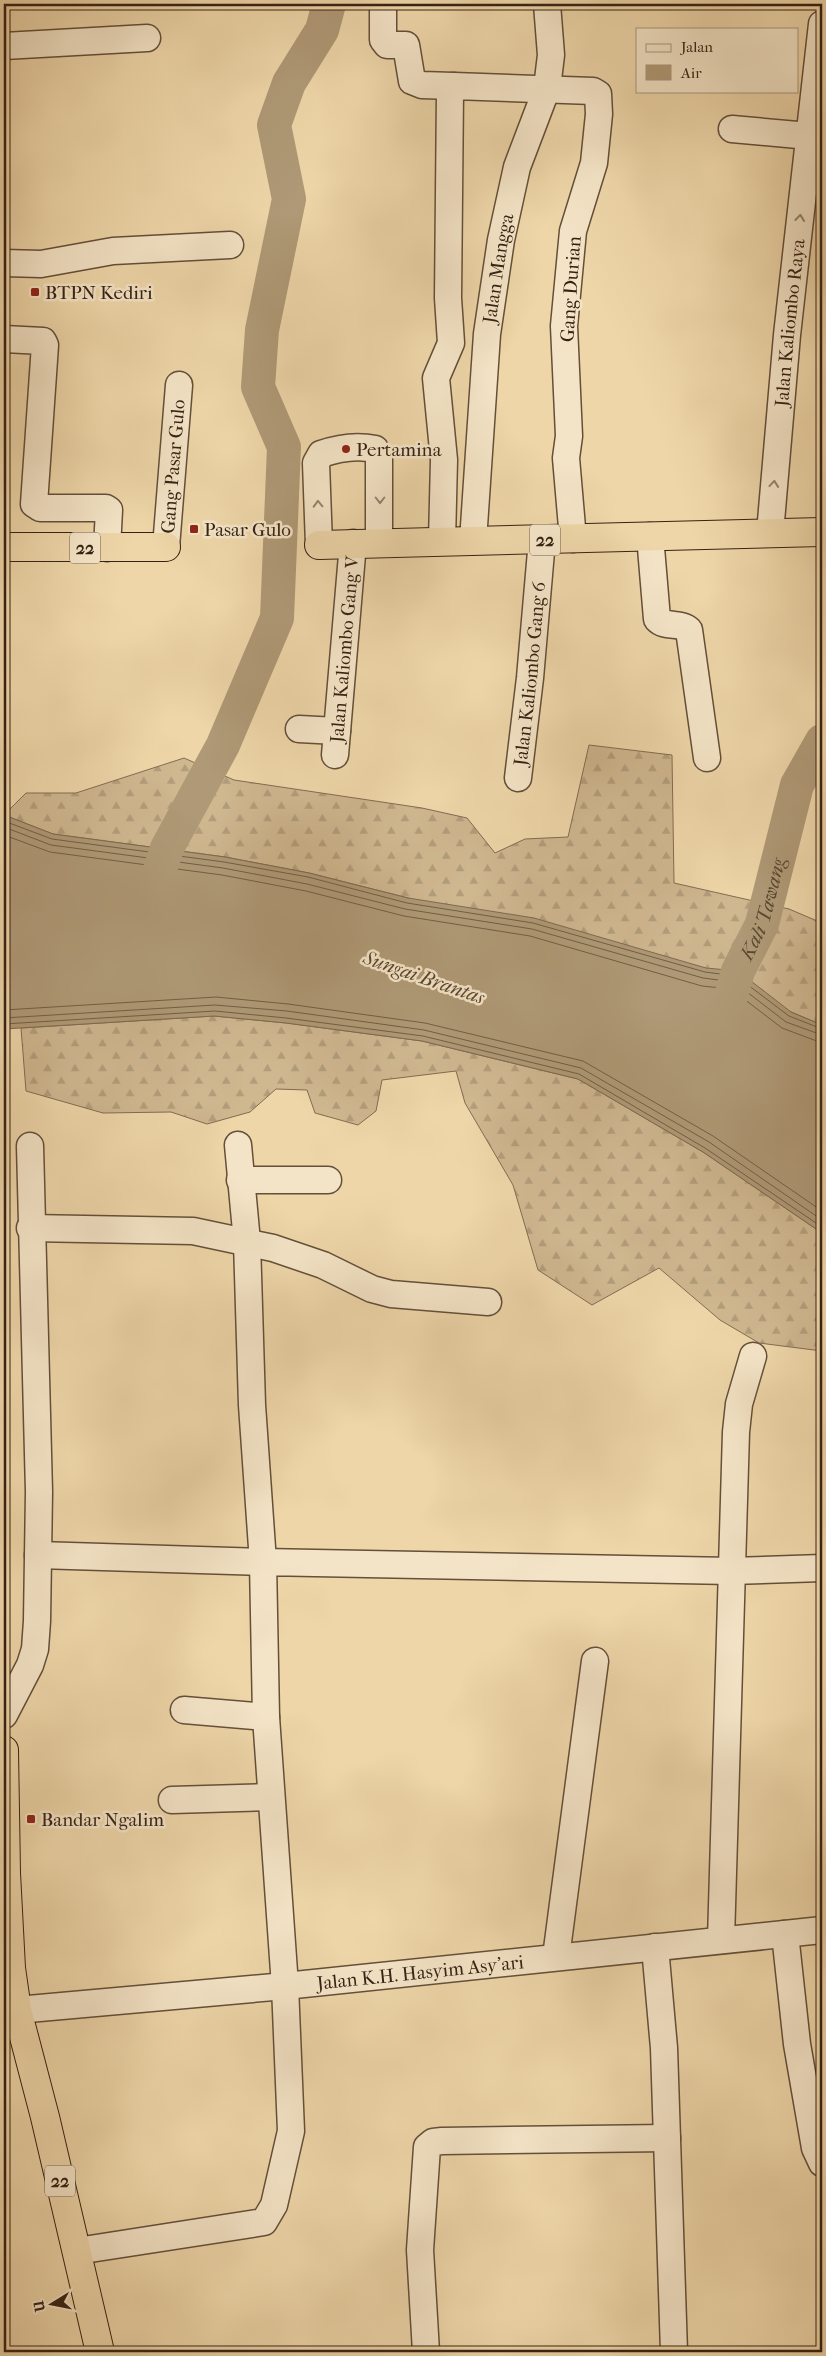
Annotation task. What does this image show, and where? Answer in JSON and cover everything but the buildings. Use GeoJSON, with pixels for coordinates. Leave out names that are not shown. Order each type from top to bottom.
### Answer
{"type":"FeatureCollection","features":[{"type":"Feature","properties":{"kind":"highway","name":"22"},"geometry":{"type":"LineString","coordinates":[[319,545],[822,532]]}},
{"type":"Feature","properties":{"kind":"highway","name":"22"},"geometry":{"type":"LineString","coordinates":[[4,548],[166,547]]}},
{"type":"Feature","properties":{"kind":"highway","name":"22"},"geometry":{"type":"LineString","coordinates":[[4,1750],[5,1873],[11,1968],[17,2010],[100,2352]]}},
{"type":"Feature","properties":{"kind":"street"},"geometry":{"type":"LineString","coordinates":[[383,4],[383,40],[387,45],[406,45],[412,81],[422,84],[453,86],[547,88]]}},
{"type":"Feature","properties":{"kind":"street","name":"Jalan Mangga"},"geometry":{"type":"LineString","coordinates":[[473,541],[487,334],[501,240],[518,167],[547,88],[551,55],[547,4]]}},
{"type":"Feature","properties":{"kind":"street","name":"Jalan Kaliombo Raya"},"geometry":{"type":"LineString","coordinates":[[770,533],[787,335],[822,24]]}},
{"type":"Feature","properties":{"kind":"street"},"geometry":{"type":"LineString","coordinates":[[4,46],[147,38]]}},
{"type":"Feature","properties":{"kind":"street"},"geometry":{"type":"LineString","coordinates":[[442,541],[444,460],[436,378],[451,343],[448,298],[450,91],[453,86]]}},
{"type":"Feature","properties":{"kind":"street","name":"Gang Durian"},"geometry":{"type":"LineString","coordinates":[[547,88],[593,91],[598,94],[594,163],[573,231],[564,326],[569,436],[566,458],[573,539]]}},
{"type":"Feature","properties":{"kind":"street"},"geometry":{"type":"LineString","coordinates":[[732,129],[809,136]]}},
{"type":"Feature","properties":{"kind":"street"},"geometry":{"type":"LineString","coordinates":[[4,263],[40,264],[113,251],[230,245]]}},
{"type":"Feature","properties":{"kind":"street"},"geometry":{"type":"LineString","coordinates":[[4,339],[30,339],[43,341],[45,345],[34,504],[40,508],[106,508],[109,510],[107,548]]}},
{"type":"Feature","properties":{"kind":"street","name":"Gang Pasar Gulo"},"geometry":{"type":"LineString","coordinates":[[166,547],[179,385]]}},
{"type":"Feature","properties":{"kind":"street","name":"Jalan Kaliombo Gang V"},"geometry":{"type":"LineString","coordinates":[[299,729],[336,743],[379,457],[375,449],[366,447],[336,449],[321,454],[316,463],[319,545]]}},
{"type":"Feature","properties":{"kind":"street"},"geometry":{"type":"LineString","coordinates":[[650,536],[657,619],[660,622],[684,626],[688,630],[707,758]]}},
{"type":"Feature","properties":{"kind":"street","name":"Jalan Kaliombo Gang 6"},"geometry":{"type":"LineString","coordinates":[[518,778],[530,678],[542,540]]}},
{"type":"Feature","properties":{"kind":"street"},"geometry":{"type":"LineString","coordinates":[[77,2251],[264,2222],[270,2216],[274,2205],[291,2131],[285,1986],[266,1717],[263,1562],[252,1405],[247,1242],[238,1145]]}},
{"type":"Feature","properties":{"kind":"street"},"geometry":{"type":"LineString","coordinates":[[4,1715],[30,1666],[35,1649],[38,1482],[30,1228],[30,1146]]}},
{"type":"Feature","properties":{"kind":"street"},"geometry":{"type":"LineString","coordinates":[[240,1180],[328,1180]]}},
{"type":"Feature","properties":{"kind":"street"},"geometry":{"type":"LineString","coordinates":[[30,1228],[193,1231],[273,1248],[323,1265],[381,1292],[411,1297],[488,1302]]}},
{"type":"Feature","properties":{"kind":"street"},"geometry":{"type":"LineString","coordinates":[[721,1940],[736,1432],[739,1404],[753,1356]]}},
{"type":"Feature","properties":{"kind":"street"},"geometry":{"type":"LineString","coordinates":[[38,1555],[263,1562],[731,1571],[822,1568]]}},
{"type":"Feature","properties":{"kind":"street"},"geometry":{"type":"LineString","coordinates":[[556,1957],[595,1661]]}},
{"type":"Feature","properties":{"kind":"street"},"geometry":{"type":"LineString","coordinates":[[184,1710],[266,1717]]}},
{"type":"Feature","properties":{"kind":"street"},"geometry":{"type":"LineString","coordinates":[[172,1800],[271,1797]]}},
{"type":"Feature","properties":{"kind":"street","name":"Jalan K.H. Hasyim Asy'ari"},"geometry":{"type":"LineString","coordinates":[[17,2010],[285,1986],[822,1930]]}},
{"type":"Feature","properties":{"kind":"street"},"geometry":{"type":"LineString","coordinates":[[785,1934],[797,2044],[815,2148],[822,2163]]}},
{"type":"Feature","properties":{"kind":"street"},"geometry":{"type":"LineString","coordinates":[[655,1947],[664,2048],[674,2352]]}},
{"type":"Feature","properties":{"kind":"street"},"geometry":{"type":"LineString","coordinates":[[426,2352],[420,2250],[426,2147],[433,2142],[442,2141],[666,2138]]}},
{"type":"Feature","properties":{"kind":"green space"},"geometry":{"type":"Polygon","coordinates":[[[589,745],[672,755],[674,883],[789,909],[822,923],[822,1025],[791,1012],[408,898],[309,873],[225,857],[53,834],[4,815],[26,793],[76,793],[184,758],[234,780],[422,808],[467,818],[495,853],[525,839],[568,837],[589,745]]]}},
{"type":"Feature","properties":{"kind":"green space"},"geometry":{"type":"Polygon","coordinates":[[[214,1016],[286,1023],[422,1041],[578,1079],[703,1152],[822,1233],[822,1351],[759,1343],[720,1320],[659,1268],[592,1305],[538,1270],[513,1185],[465,1103],[456,1071],[382,1080],[376,1111],[358,1125],[315,1113],[307,1090],[276,1089],[250,1112],[207,1124],[171,1112],[103,1113],[26,1091],[21,1028],[214,1016]]]}},
{"type":"Feature","properties":{"kind":"water","name":"Sungai Brantas"},"geometry":{"type":"Polygon","coordinates":[[[4,815],[53,834],[225,857],[309,873],[408,898],[534,918],[706,968],[738,971],[791,1012],[822,1025],[822,1233],[703,1152],[578,1079],[422,1041],[286,1023],[214,1016],[4,1029],[4,815]]]}},
{"type":"Feature","properties":{"kind":"pier"},"geometry":{"type":"Polygon","coordinates":[[[4,813],[7,1031],[4,1032],[4,813]]]}},
{"type":"Feature","properties":{"kind":"waterway"},"geometry":{"type":"LineString","coordinates":[[153,891],[167,848],[223,745],[277,618],[284,447],[258,387],[262,330],[289,199],[274,125],[289,83],[322,30],[329,4]]}},
{"type":"Feature","properties":{"kind":"waterway","name":"Kali Tawang"},"geometry":{"type":"LineString","coordinates":[[726,1014],[738,971],[762,924],[797,785],[822,741]]}},
{"type":"Feature","properties":{"kind":"place","name":"BTPN Kediri"},"geometry":{"type":"Point","coordinates":[35,292]}},
{"type":"Feature","properties":{"kind":"place","name":"Pertamina"},"geometry":{"type":"Point","coordinates":[346,449]}},
{"type":"Feature","properties":{"kind":"place","name":"Pasar Gulo"},"geometry":{"type":"Point","coordinates":[194,529]}},
{"type":"Feature","properties":{"kind":"place","name":"Bandar Ngalim"},"geometry":{"type":"Point","coordinates":[31,1819]}}]}
